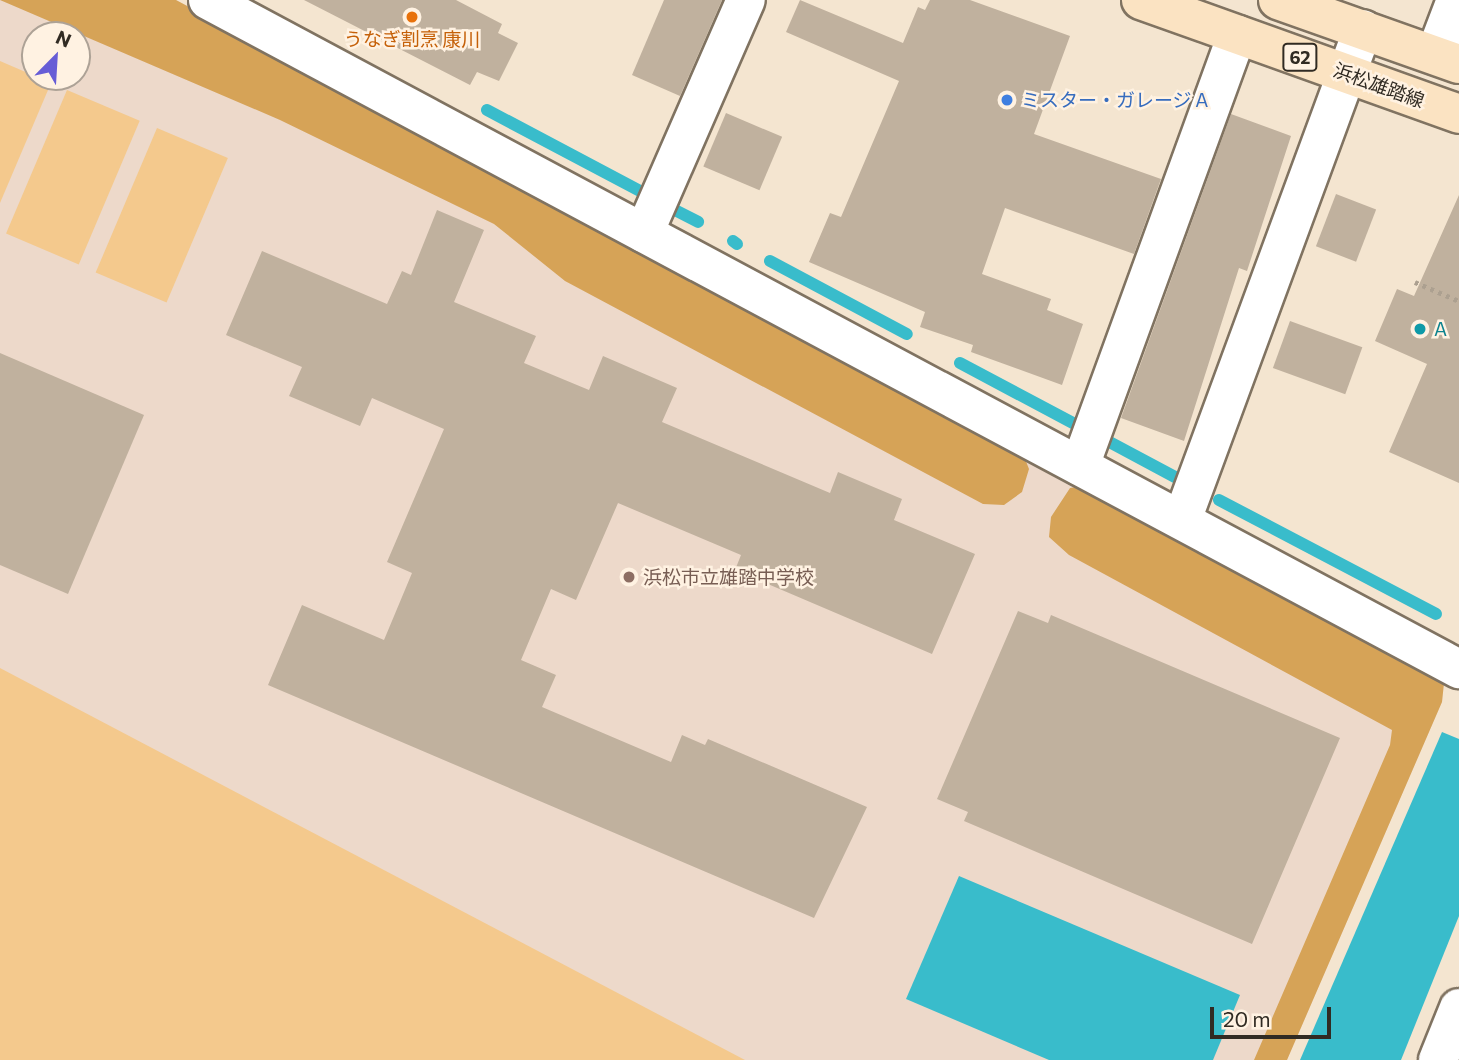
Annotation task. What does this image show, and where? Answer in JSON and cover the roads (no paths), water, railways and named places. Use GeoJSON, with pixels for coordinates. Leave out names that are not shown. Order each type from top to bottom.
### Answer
{"type":"FeatureCollection","features":[{"type":"Feature","properties":{"kind":"main road","name":"浜松雄踏線"},"geometry":{"type":"LineString","coordinates":[[1141,0],[1459,114]]}},
{"type":"Feature","properties":{"kind":"main road","name":"62"},"geometry":{"type":"LineString","coordinates":[[1284,1],[1447,59]]}},
{"type":"Feature","properties":{"kind":"street"},"geometry":{"type":"LineString","coordinates":[[208,0],[1459,668]]}},
{"type":"Feature","properties":{"kind":"street"},"geometry":{"type":"LineString","coordinates":[[644,233],[746,0]]}},
{"type":"Feature","properties":{"kind":"street"},"geometry":{"type":"LineString","coordinates":[[1447,59],[1456,0]]}},
{"type":"Feature","properties":{"kind":"street"},"geometry":{"type":"LineString","coordinates":[[1182,520],[1363,29]]}},
{"type":"Feature","properties":{"kind":"street"},"geometry":{"type":"LineString","coordinates":[[1080,466],[1237,34]]}},
{"type":"Feature","properties":{"kind":"street"},"geometry":{"type":"LineString","coordinates":[[1438,1060],[1459,1008]]}},
{"type":"Feature","properties":{"kind":"water"},"geometry":{"type":"Polygon","coordinates":[[[1442,732],[1459,739],[1459,916],[1401,1060],[1300,1060],[1442,732]]]}},
{"type":"Feature","properties":{"kind":"water"},"geometry":{"type":"Polygon","coordinates":[[[959,876],[1240,995],[1213,1060],[1049,1060],[906,999],[959,876]]]}},
{"type":"Feature","properties":{"kind":"waterway"},"geometry":{"type":"LineString","coordinates":[[487,110],[651,197]]}},
{"type":"Feature","properties":{"kind":"waterway"},"geometry":{"type":"LineString","coordinates":[[667,206],[698,222]]}},
{"type":"Feature","properties":{"kind":"waterway"},"geometry":{"type":"LineString","coordinates":[[733,241],[737,244]]}},
{"type":"Feature","properties":{"kind":"waterway"},"geometry":{"type":"LineString","coordinates":[[770,261],[907,334]]}},
{"type":"Feature","properties":{"kind":"waterway"},"geometry":{"type":"LineString","coordinates":[[960,363],[1086,430]]}},
{"type":"Feature","properties":{"kind":"waterway"},"geometry":{"type":"LineString","coordinates":[[1102,438],[1175,477]]}},
{"type":"Feature","properties":{"kind":"waterway"},"geometry":{"type":"LineString","coordinates":[[1219,500],[1436,614]]}},
{"type":"Feature","properties":{"kind":"place","name":"うなぎ割烹 康川"},"geometry":{"type":"Point","coordinates":[412,17]}},
{"type":"Feature","properties":{"kind":"place","name":"ミスター・ガレージ A"},"geometry":{"type":"Point","coordinates":[1007,100]}},
{"type":"Feature","properties":{"kind":"place","name":"A"},"geometry":{"type":"Point","coordinates":[1420,329]}},
{"type":"Feature","properties":{"kind":"place","name":"浜松市立雄踏中学校"},"geometry":{"type":"Point","coordinates":[629,577]}}]}
